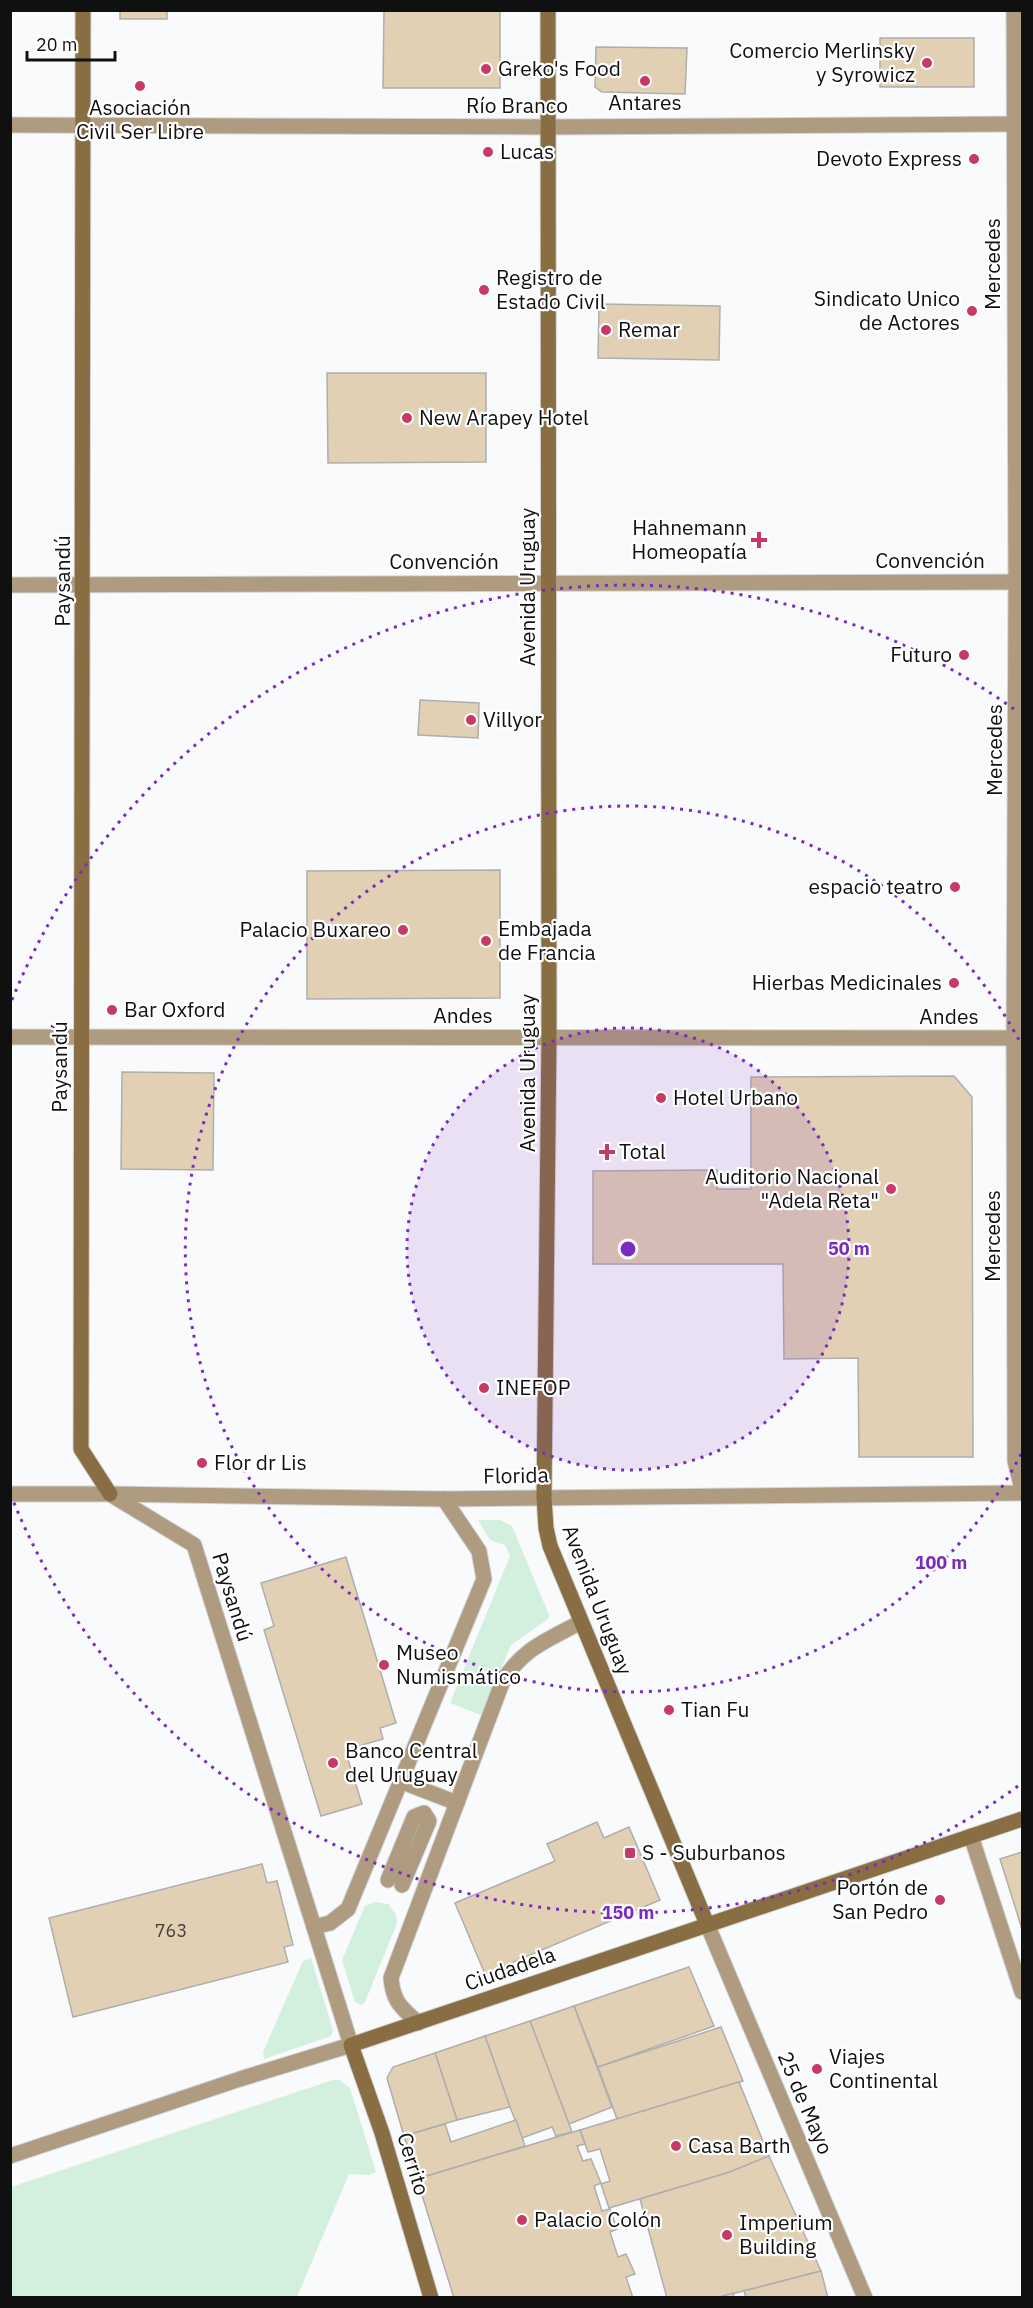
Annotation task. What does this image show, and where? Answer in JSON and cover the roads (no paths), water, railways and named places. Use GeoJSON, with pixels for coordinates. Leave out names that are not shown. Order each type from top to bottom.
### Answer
{"type":"FeatureCollection","features":[{"type":"Feature","properties":{"kind":"street","name":"Paysandú"},"geometry":{"type":"LineString","coordinates":[[83,10],[81,1449],[110,1494],[194,1545],[351,2045]]}},
{"type":"Feature","properties":{"kind":"street","name":"Avenida Uruguay"},"geometry":{"type":"LineString","coordinates":[[548,10],[549,1037],[544,1497],[546,1528],[550,1546],[707,1924]]}},
{"type":"Feature","properties":{"kind":"street","name":"Mercedes"},"geometry":{"type":"LineString","coordinates":[[1014,10],[1018,124],[1020,582],[1015,1461],[1023,1491]]}},
{"type":"Feature","properties":{"kind":"street","name":"Río Branco"},"geometry":{"type":"LineString","coordinates":[[10,125],[548,127],[1018,124]]}},
{"type":"Feature","properties":{"kind":"street","name":"Convención"},"geometry":{"type":"LineString","coordinates":[[10,585],[1020,582]]}},
{"type":"Feature","properties":{"kind":"street","name":"Andes"},"geometry":{"type":"LineString","coordinates":[[10,1037],[1018,1038]]}},
{"type":"Feature","properties":{"kind":"street","name":"Florida"},"geometry":{"type":"LineString","coordinates":[[10,1494],[444,1499],[1023,1491]]}},
{"type":"Feature","properties":{"kind":"street"},"geometry":{"type":"LineString","coordinates":[[314,1927],[330,1923],[348,1909],[484,1579],[479,1551],[444,1499]]}},
{"type":"Feature","properties":{"kind":"street"},"geometry":{"type":"LineString","coordinates":[[418,2023],[400,2007],[393,1996],[391,1978],[502,1683],[510,1669],[529,1650],[581,1622]]}},
{"type":"Feature","properties":{"kind":"street"},"geometry":{"type":"LineString","coordinates":[[400,1781],[457,1803]]}},
{"type":"Feature","properties":{"kind":"street"},"geometry":{"type":"LineString","coordinates":[[395,1883],[429,1821],[424,1814]]}},
{"type":"Feature","properties":{"kind":"street","name":"Ciudadela"},"geometry":{"type":"LineString","coordinates":[[10,2156],[240,2079],[418,2023],[1023,1818]]}},
{"type":"Feature","properties":{"kind":"street"},"geometry":{"type":"LineString","coordinates":[[971,1836],[1023,1992]]}},
{"type":"Feature","properties":{"kind":"street"},"geometry":{"type":"LineString","coordinates":[[363,1871],[423,1893]]}},
{"type":"Feature","properties":{"kind":"street","name":"25 de Mayo"},"geometry":{"type":"LineString","coordinates":[[707,1924],[865,2298]]}},
{"type":"Feature","properties":{"kind":"street","name":"Cerrito"},"geometry":{"type":"LineString","coordinates":[[351,2045],[382,2133],[431,2298]]}},
{"type":"Feature","properties":{"kind":"place","name":"Comercio Merlinsky y Syrowicz"},"geometry":{"type":"Point","coordinates":[927,63]}},
{"type":"Feature","properties":{"kind":"place","name":"Greko's Food"},"geometry":{"type":"Point","coordinates":[486,69]}},
{"type":"Feature","properties":{"kind":"place","name":"Antares"},"geometry":{"type":"Point","coordinates":[645,81]}},
{"type":"Feature","properties":{"kind":"place","name":"Asociación Civil Ser Libre"},"geometry":{"type":"Point","coordinates":[140,86]}},
{"type":"Feature","properties":{"kind":"place","name":"Lucas"},"geometry":{"type":"Point","coordinates":[488,152]}},
{"type":"Feature","properties":{"kind":"place","name":"Devoto Express"},"geometry":{"type":"Point","coordinates":[974,159]}},
{"type":"Feature","properties":{"kind":"place","name":"Registro de Estado Civil"},"geometry":{"type":"Point","coordinates":[484,290]}},
{"type":"Feature","properties":{"kind":"place","name":"Sindicato Unico de Actores"},"geometry":{"type":"Point","coordinates":[972,311]}},
{"type":"Feature","properties":{"kind":"place","name":"Remar"},"geometry":{"type":"Point","coordinates":[606,330]}},
{"type":"Feature","properties":{"kind":"place","name":"New Arapey Hotel"},"geometry":{"type":"Point","coordinates":[407,418]}},
{"type":"Feature","properties":{"kind":"place","name":"Hahnemann Homeopatía"},"geometry":{"type":"Point","coordinates":[759,540]}},
{"type":"Feature","properties":{"kind":"place","name":"Futuro"},"geometry":{"type":"Point","coordinates":[964,655]}},
{"type":"Feature","properties":{"kind":"place","name":"Villyor"},"geometry":{"type":"Point","coordinates":[471,720]}},
{"type":"Feature","properties":{"kind":"place","name":"espacio teatro"},"geometry":{"type":"Point","coordinates":[955,887]}},
{"type":"Feature","properties":{"kind":"place","name":"Palacio Buxareo"},"geometry":{"type":"Point","coordinates":[403,930]}},
{"type":"Feature","properties":{"kind":"place","name":"Embajada de Francia"},"geometry":{"type":"Point","coordinates":[486,941]}},
{"type":"Feature","properties":{"kind":"place","name":"Hierbas Medicinales"},"geometry":{"type":"Point","coordinates":[954,983]}},
{"type":"Feature","properties":{"kind":"place","name":"Bar Oxford"},"geometry":{"type":"Point","coordinates":[112,1010]}},
{"type":"Feature","properties":{"kind":"place","name":"Hotel Urbano"},"geometry":{"type":"Point","coordinates":[661,1098]}},
{"type":"Feature","properties":{"kind":"place","name":"Total"},"geometry":{"type":"Point","coordinates":[607,1152]}},
{"type":"Feature","properties":{"kind":"place","name":"Auditorio Nacional \"Adela Reta\""},"geometry":{"type":"Point","coordinates":[891,1189]}},
{"type":"Feature","properties":{"kind":"place","name":"INEFOP"},"geometry":{"type":"Point","coordinates":[484,1388]}},
{"type":"Feature","properties":{"kind":"place","name":"Flor dr Lis"},"geometry":{"type":"Point","coordinates":[202,1463]}},
{"type":"Feature","properties":{"kind":"place","name":"Museo Numismático"},"geometry":{"type":"Point","coordinates":[384,1665]}},
{"type":"Feature","properties":{"kind":"place","name":"Tian Fu"},"geometry":{"type":"Point","coordinates":[669,1710]}},
{"type":"Feature","properties":{"kind":"place","name":"Banco Central del Uruguay"},"geometry":{"type":"Point","coordinates":[333,1763]}},
{"type":"Feature","properties":{"kind":"place","name":"S - Suburbanos"},"geometry":{"type":"Point","coordinates":[630,1853]}},
{"type":"Feature","properties":{"kind":"place","name":"Portón de San Pedro"},"geometry":{"type":"Point","coordinates":[940,1900]}},
{"type":"Feature","properties":{"kind":"place","name":"Viajes Continental"},"geometry":{"type":"Point","coordinates":[817,2069]}},
{"type":"Feature","properties":{"kind":"place","name":"Casa Barth"},"geometry":{"type":"Point","coordinates":[676,2146]}},
{"type":"Feature","properties":{"kind":"place","name":"Palacio Colón"},"geometry":{"type":"Point","coordinates":[522,2220]}},
{"type":"Feature","properties":{"kind":"place","name":"Imperium Building"},"geometry":{"type":"Point","coordinates":[727,2235]}}]}
